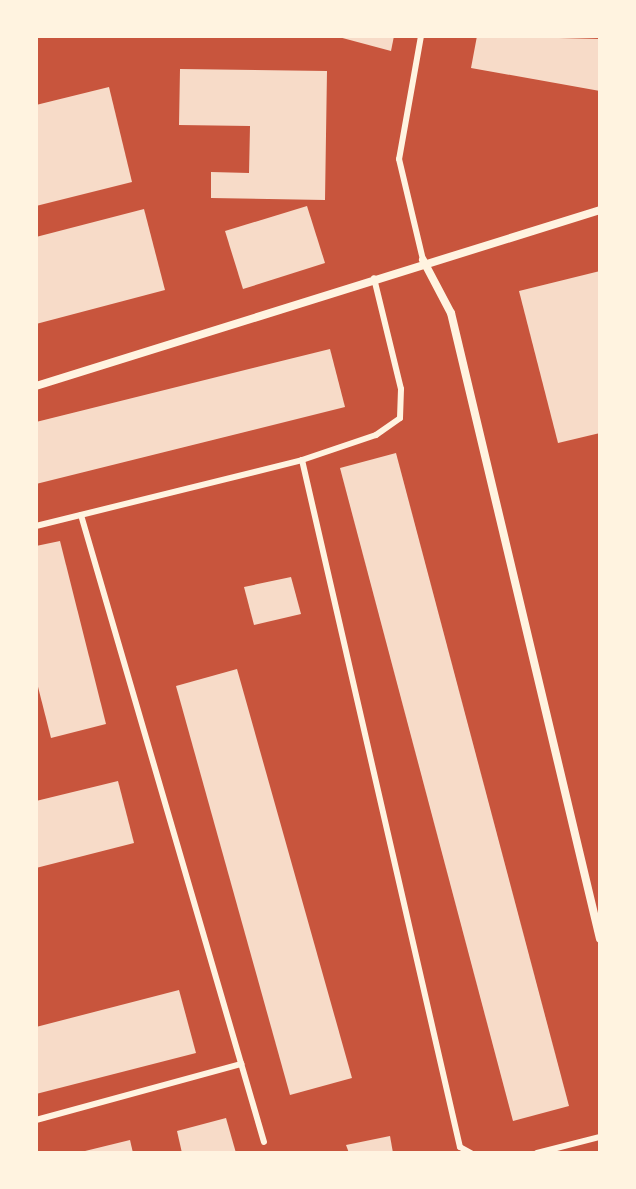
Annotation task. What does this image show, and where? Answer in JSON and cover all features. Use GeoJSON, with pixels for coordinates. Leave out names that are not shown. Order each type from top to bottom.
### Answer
{"type":"FeatureCollection","features":[{"type":"Feature","properties":{"kind":"street"},"geometry":{"type":"LineString","coordinates":[[36,386],[423,260],[600,210]]}},
{"type":"Feature","properties":{"kind":"street"},"geometry":{"type":"LineString","coordinates":[[423,260],[451,313],[600,939]]}},
{"type":"Feature","properties":{"kind":"lane"},"geometry":{"type":"LineString","coordinates":[[421,36],[399,159],[423,260]]}},
{"type":"Feature","properties":{"kind":"lane"},"geometry":{"type":"LineString","coordinates":[[36,526],[302,460],[376,435],[400,418],[401,389],[373,277]]}},
{"type":"Feature","properties":{"kind":"lane"},"geometry":{"type":"LineString","coordinates":[[302,460],[460,1147],[471,1153]]}},
{"type":"Feature","properties":{"kind":"lane"},"geometry":{"type":"LineString","coordinates":[[81,515],[264,1142]]}},
{"type":"Feature","properties":{"kind":"lane"},"geometry":{"type":"LineString","coordinates":[[36,1120],[241,1064]]}},
{"type":"Feature","properties":{"kind":"lane"},"geometry":{"type":"LineString","coordinates":[[537,1153],[600,1137]]}},
{"type":"Feature","properties":{"kind":"building"},"geometry":{"type":"Polygon","coordinates":[[[335,36],[394,36],[391,51],[335,36]]]}},
{"type":"Feature","properties":{"kind":"building"},"geometry":{"type":"Polygon","coordinates":[[[477,36],[600,39],[600,91],[471,68],[477,36]]]}},
{"type":"Feature","properties":{"kind":"building"},"geometry":{"type":"Polygon","coordinates":[[[180,69],[327,71],[325,200],[211,198],[211,172],[249,173],[250,126],[179,125],[180,69]]]}},
{"type":"Feature","properties":{"kind":"building"},"geometry":{"type":"Polygon","coordinates":[[[109,87],[132,182],[36,206],[36,105],[109,87]]]}},
{"type":"Feature","properties":{"kind":"building"},"geometry":{"type":"Polygon","coordinates":[[[307,206],[325,263],[243,289],[225,231],[307,206]]]}},
{"type":"Feature","properties":{"kind":"building"},"geometry":{"type":"Polygon","coordinates":[[[144,209],[165,290],[36,324],[36,237],[144,209]]]}},
{"type":"Feature","properties":{"kind":"building"},"geometry":{"type":"Polygon","coordinates":[[[600,271],[600,433],[558,443],[519,291],[600,271]]]}},
{"type":"Feature","properties":{"kind":"building"},"geometry":{"type":"Polygon","coordinates":[[[330,349],[345,407],[36,484],[36,422],[330,349]]]}},
{"type":"Feature","properties":{"kind":"building"},"geometry":{"type":"Polygon","coordinates":[[[396,453],[569,1106],[513,1121],[340,468],[396,453]]]}},
{"type":"Feature","properties":{"kind":"building"},"geometry":{"type":"Polygon","coordinates":[[[60,541],[106,724],[51,738],[36,679],[36,546],[60,541]]]}},
{"type":"Feature","properties":{"kind":"building"},"geometry":{"type":"Polygon","coordinates":[[[291,577],[301,614],[254,625],[244,587],[291,577]]]}},
{"type":"Feature","properties":{"kind":"building"},"geometry":{"type":"Polygon","coordinates":[[[237,669],[352,1078],[290,1095],[176,686],[237,669]]]}},
{"type":"Feature","properties":{"kind":"building"},"geometry":{"type":"Polygon","coordinates":[[[118,781],[134,843],[36,868],[36,801],[118,781]]]}},
{"type":"Feature","properties":{"kind":"building"},"geometry":{"type":"Polygon","coordinates":[[[179,990],[196,1053],[36,1094],[36,1027],[179,990]]]}},
{"type":"Feature","properties":{"kind":"building"},"geometry":{"type":"Polygon","coordinates":[[[226,1118],[236,1153],[182,1153],[177,1131],[226,1118]]]}},
{"type":"Feature","properties":{"kind":"building"},"geometry":{"type":"Polygon","coordinates":[[[390,1136],[393,1153],[349,1153],[346,1145],[390,1136]]]}},
{"type":"Feature","properties":{"kind":"building"},"geometry":{"type":"Polygon","coordinates":[[[130,1140],[133,1153],[81,1153],[81,1152],[130,1140]]]}}]}
